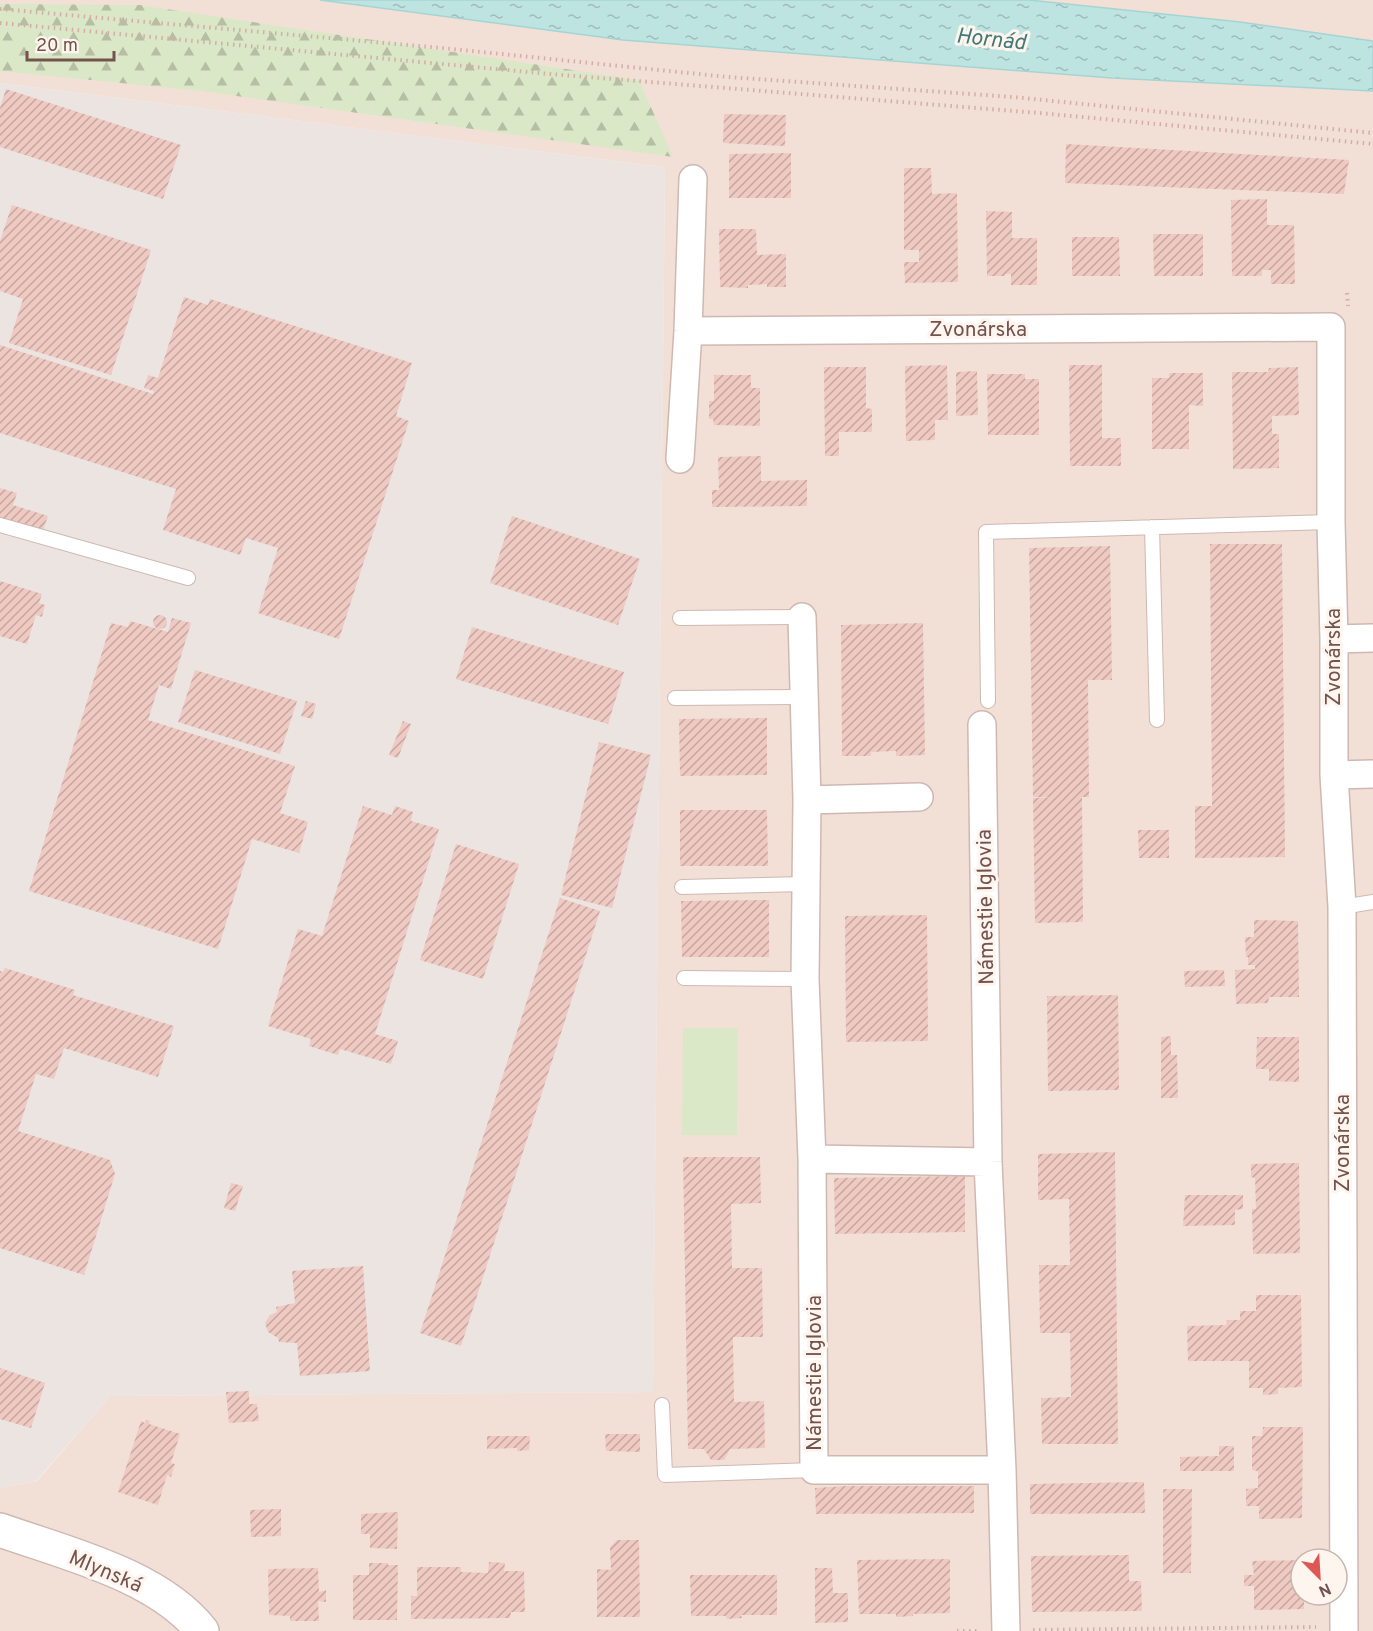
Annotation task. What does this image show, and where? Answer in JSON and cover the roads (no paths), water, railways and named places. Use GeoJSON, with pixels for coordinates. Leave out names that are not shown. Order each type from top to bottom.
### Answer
{"type":"FeatureCollection","features":[{"type":"Feature","properties":{"kind":"street"},"geometry":{"type":"LineString","coordinates":[[680,459],[688,331],[693,179]]}},
{"type":"Feature","properties":{"kind":"street","name":"Zvonárska"},"geometry":{"type":"LineString","coordinates":[[688,331],[1331,327],[1334,775],[1342,907],[1344,1628]]}},
{"type":"Feature","properties":{"kind":"street","name":"Námestie Iglovia"},"geometry":{"type":"LineString","coordinates":[[802,617],[807,800],[805,979],[812,1159],[814,1470],[1002,1470]]}},
{"type":"Feature","properties":{"kind":"street"},"geometry":{"type":"LineString","coordinates":[[1334,639],[1373,638]]}},
{"type":"Feature","properties":{"kind":"street","name":"Námestie Iglovia"},"geometry":{"type":"LineString","coordinates":[[985,713],[988,1161],[1002,1470],[1006,1631]]}},
{"type":"Feature","properties":{"kind":"street"},"geometry":{"type":"LineString","coordinates":[[1334,775],[1373,774]]}},
{"type":"Feature","properties":{"kind":"street"},"geometry":{"type":"LineString","coordinates":[[807,800],[919,797]]}},
{"type":"Feature","properties":{"kind":"street"},"geometry":{"type":"LineString","coordinates":[[812,1159],[988,1161]]}},
{"type":"Feature","properties":{"kind":"street","name":"Mlynská"},"geometry":{"type":"LineString","coordinates":[[0,1530],[128,1576],[188,1614],[201,1631]]}},
{"type":"Feature","properties":{"kind":"lane"},"geometry":{"type":"LineString","coordinates":[[985,713],[986,532],[1331,522]]}},
{"type":"Feature","properties":{"kind":"lane"},"geometry":{"type":"LineString","coordinates":[[0,525],[188,578]]}},
{"type":"Feature","properties":{"kind":"lane"},"geometry":{"type":"LineString","coordinates":[[1152,526],[1157,720]]}},
{"type":"Feature","properties":{"kind":"lane"},"geometry":{"type":"LineString","coordinates":[[680,618],[802,617]]}},
{"type":"Feature","properties":{"kind":"lane"},"geometry":{"type":"LineString","coordinates":[[675,698],[804,697]]}},
{"type":"Feature","properties":{"kind":"lane"},"geometry":{"type":"LineString","coordinates":[[682,887],[806,884]]}},
{"type":"Feature","properties":{"kind":"lane"},"geometry":{"type":"LineString","coordinates":[[1342,907],[1373,902]]}},
{"type":"Feature","properties":{"kind":"lane"},"geometry":{"type":"LineString","coordinates":[[684,978],[805,979]]}},
{"type":"Feature","properties":{"kind":"lane"},"geometry":{"type":"LineString","coordinates":[[662,1405],[665,1475],[814,1470]]}},
{"type":"Feature","properties":{"kind":"water","name":"Hornád"},"geometry":{"type":"Polygon","coordinates":[[[320,0],[1029,0],[1240,22],[1373,41],[1373,91],[1112,78],[623,40],[320,0]]]}}]}
